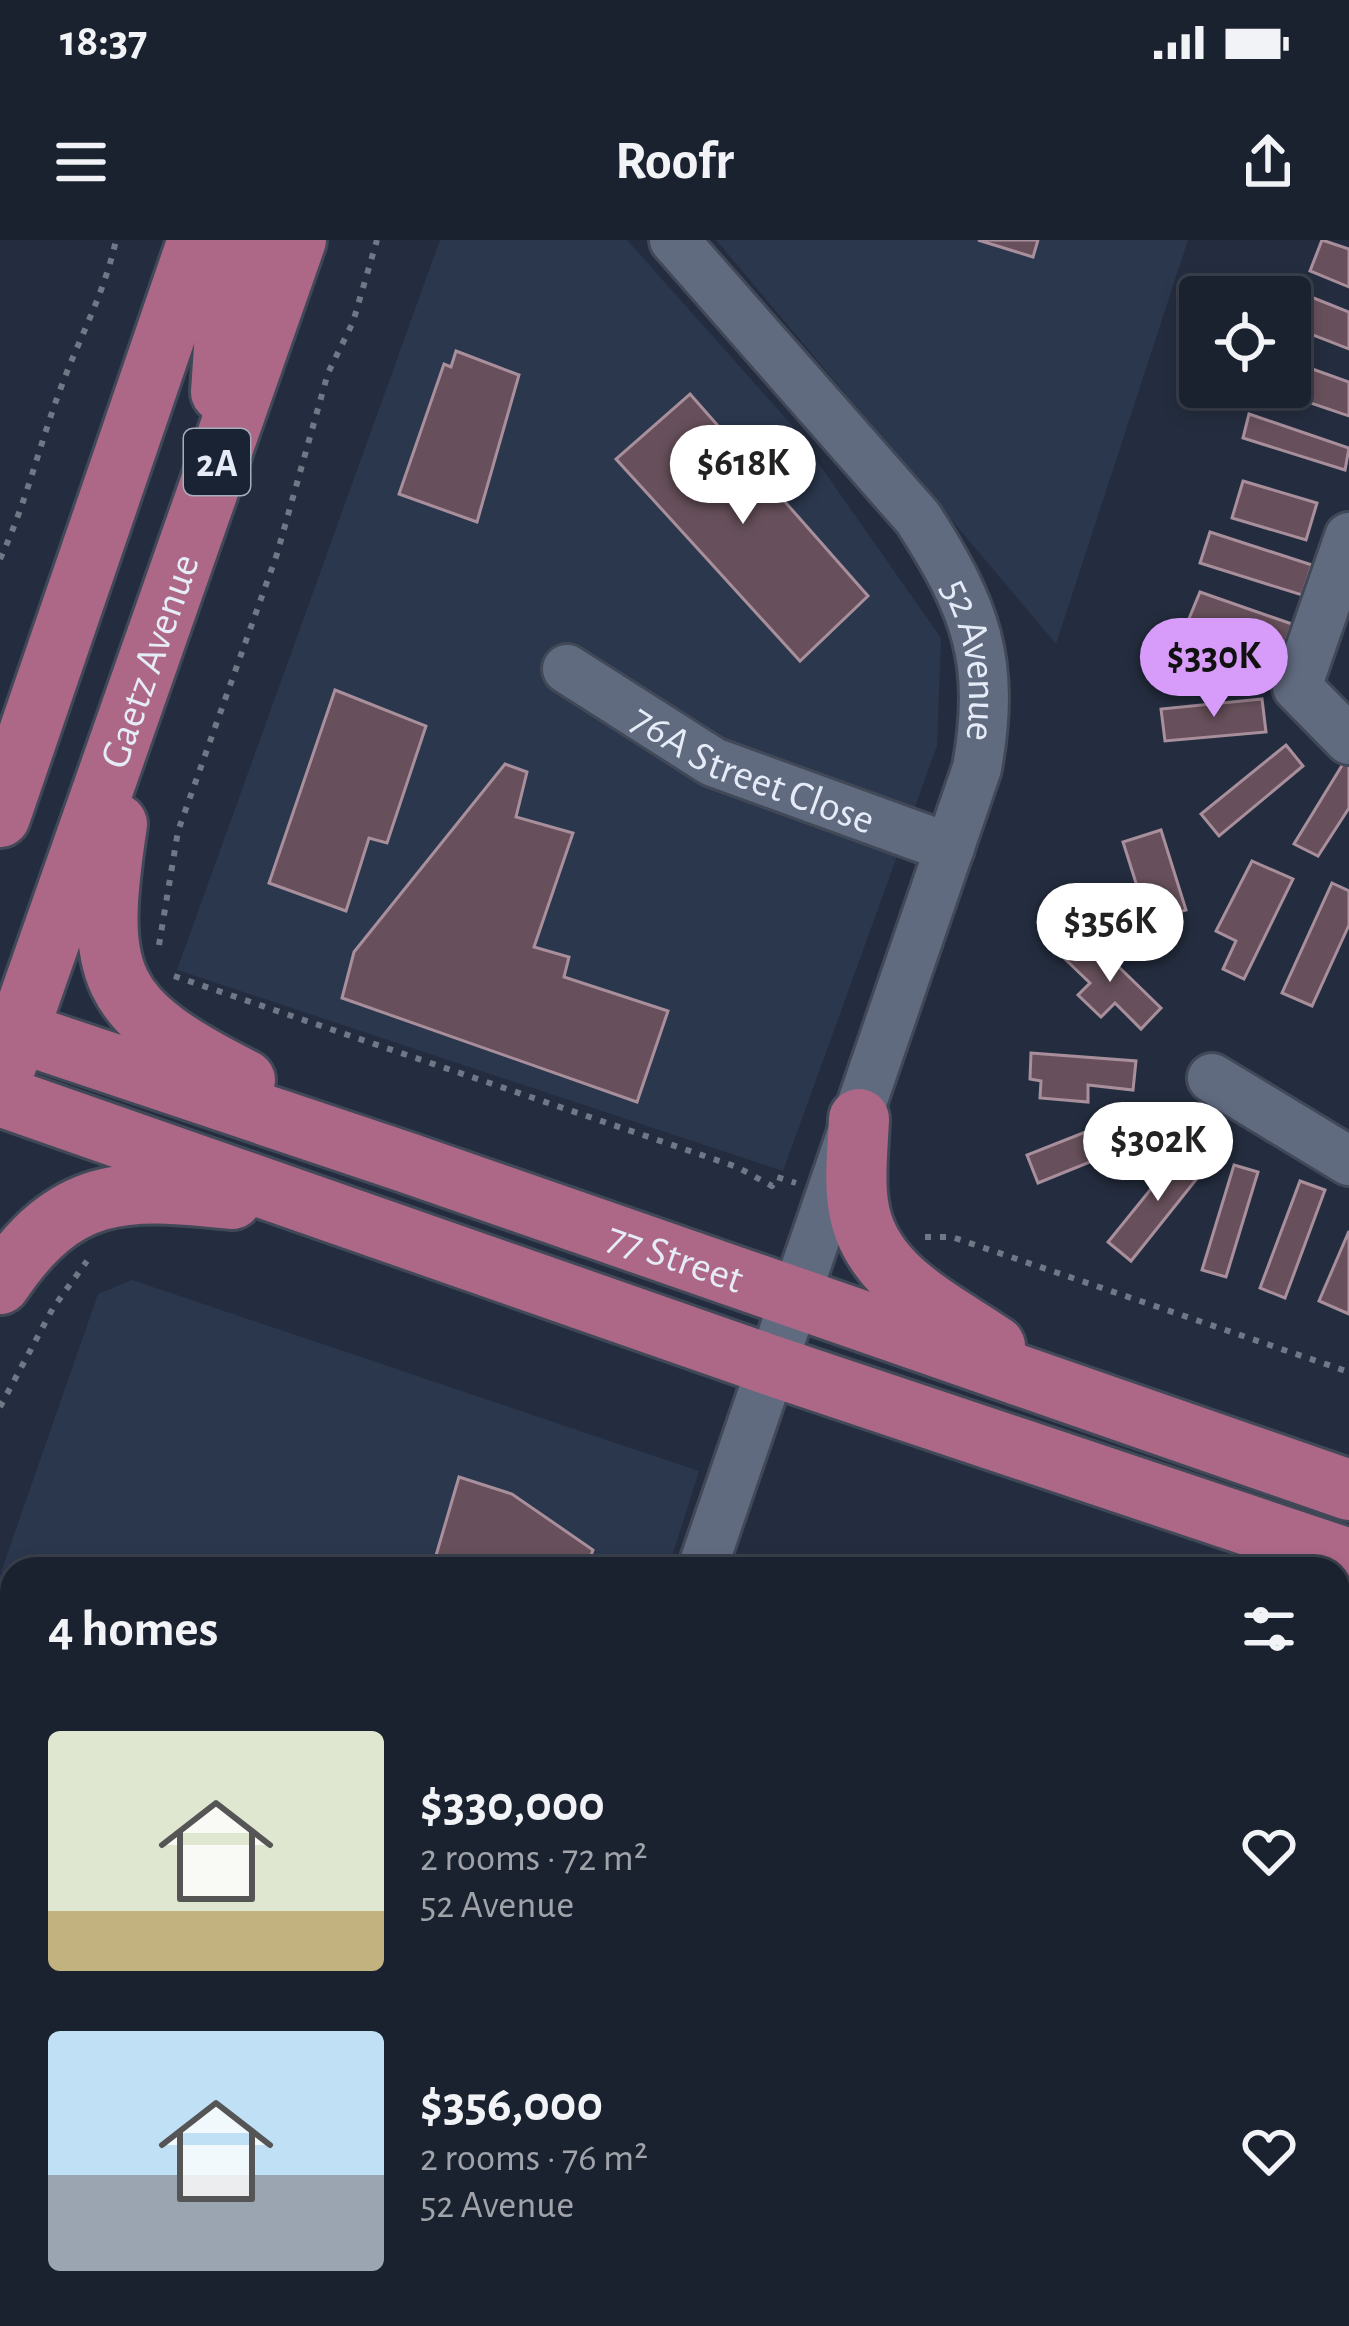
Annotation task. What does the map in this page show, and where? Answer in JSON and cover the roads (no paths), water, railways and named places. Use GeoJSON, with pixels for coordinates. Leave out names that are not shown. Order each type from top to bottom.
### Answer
{"type":"FeatureCollection","features":[{"type":"Feature","properties":{"kind":"main road","name":"Gaetz Avenue"},"geometry":{"type":"LineString","coordinates":[[0,817],[198,240]]}},
{"type":"Feature","properties":{"kind":"main road"},"geometry":{"type":"LineString","coordinates":[[217,464],[227,303],[247,240]]}},
{"type":"Feature","properties":{"kind":"main road","name":"Gaetz Avenue"},"geometry":{"type":"LineString","coordinates":[[6,1047],[296,240]]}},
{"type":"Feature","properties":{"kind":"main road"},"geometry":{"type":"LineString","coordinates":[[0,730],[65,635]]}},
{"type":"Feature","properties":{"kind":"main road"},"geometry":{"type":"LineString","coordinates":[[138,684],[106,896],[105,941],[112,971],[140,1014],[160,1032],[405,1162]]}},
{"type":"Feature","properties":{"kind":"main road","name":"77 Street"},"geometry":{"type":"LineString","coordinates":[[6,1047],[405,1162],[1349,1490]]}},
{"type":"Feature","properties":{"kind":"main road","name":"77 Street"},"geometry":{"type":"LineString","coordinates":[[0,1096],[770,1365],[1343,1557]]}},
{"type":"Feature","properties":{"kind":"main road"},"geometry":{"type":"LineString","coordinates":[[859,1119],[858,1204],[868,1243],[882,1264],[1054,1386]]}},
{"type":"Feature","properties":{"kind":"main road"},"geometry":{"type":"LineString","coordinates":[[0,1284],[26,1246],[47,1227],[101,1197],[195,1195],[328,1210]]}},
{"type":"Feature","properties":{"kind":"street","name":"52 Avenue"},"geometry":{"type":"LineString","coordinates":[[674,240],[918,518],[946,562],[982,646],[984,727],[977,768],[706,1557]]}},
{"type":"Feature","properties":{"kind":"street"},"geometry":{"type":"LineString","coordinates":[[1349,537],[1297,687],[1349,740]]}},
{"type":"Feature","properties":{"kind":"street","name":"76A Street Close"},"geometry":{"type":"LineString","coordinates":[[567,669],[713,762],[950,848]]}},
{"type":"Feature","properties":{"kind":"street"},"geometry":{"type":"LineString","coordinates":[[1212,1078],[1349,1161]]}}]}
